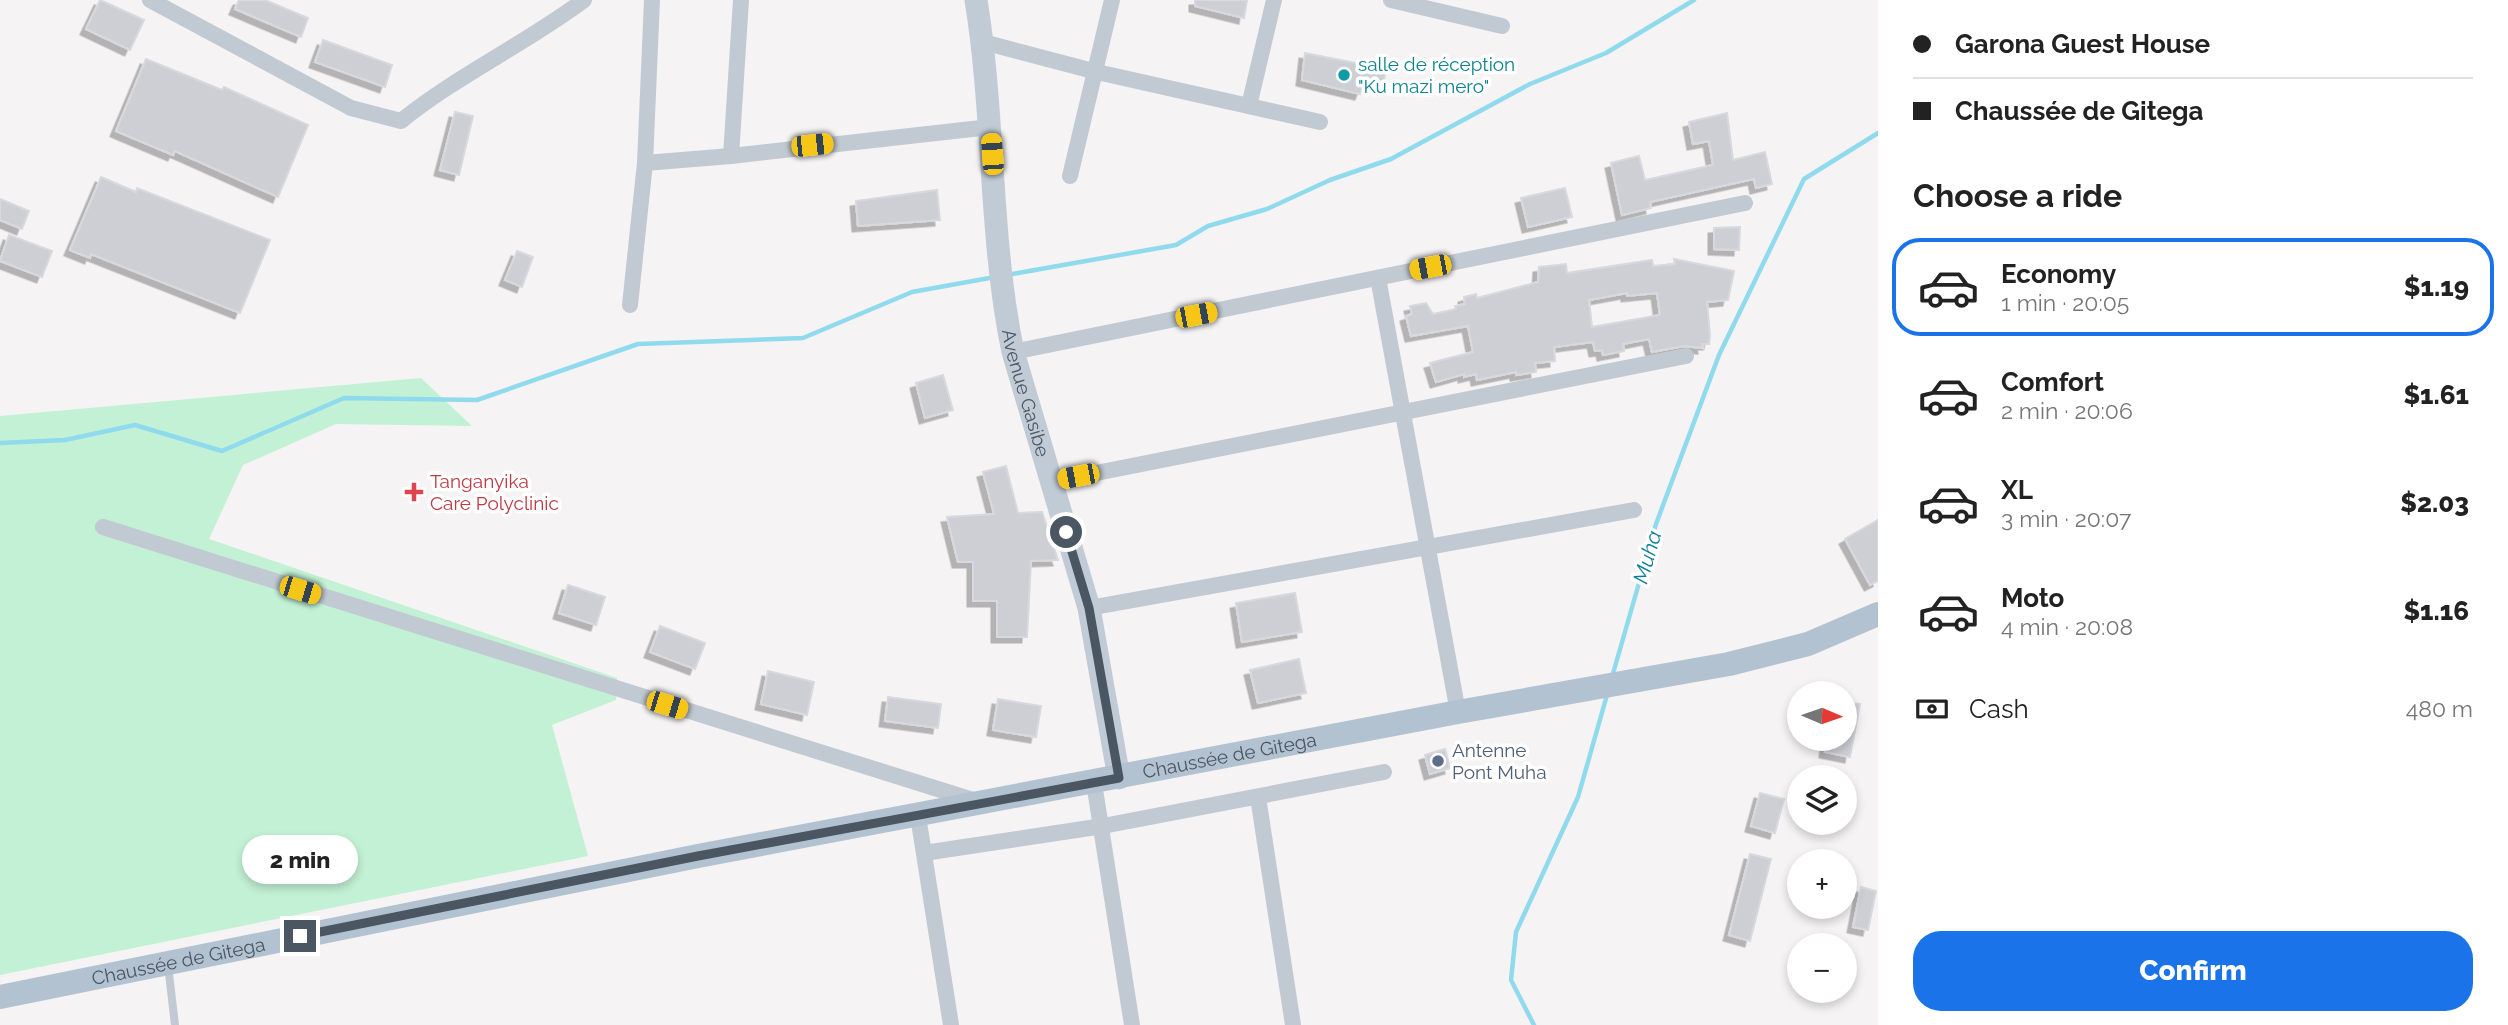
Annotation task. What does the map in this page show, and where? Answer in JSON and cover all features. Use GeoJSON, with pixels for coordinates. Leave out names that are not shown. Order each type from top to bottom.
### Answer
{"type":"FeatureCollection","features":[{"type":"Feature","properties":{"kind":"main road","name":"Chaussée de Gitega"},"geometry":{"type":"LineString","coordinates":[[0,997],[684,859],[1458,712],[1693,671],[1808,644],[1878,614]]}},
{"type":"Feature","properties":{"kind":"street"},"geometry":{"type":"LineString","coordinates":[[150,0],[351,108],[401,121],[429,98],[552,23],[584,0]]}},
{"type":"Feature","properties":{"kind":"street"},"geometry":{"type":"LineString","coordinates":[[630,305],[645,163],[652,0]]}},
{"type":"Feature","properties":{"kind":"street"},"geometry":{"type":"LineString","coordinates":[[731,156],[741,0]]}},
{"type":"Feature","properties":{"kind":"street","name":"Avenue Gasibe"},"geometry":{"type":"LineString","coordinates":[[976,0],[990,127],[999,277],[1013,352],[1089,608],[1119,778]]}},
{"type":"Feature","properties":{"kind":"street"},"geometry":{"type":"LineString","coordinates":[[1070,176],[1097,72],[1112,0]]}},
{"type":"Feature","properties":{"kind":"street"},"geometry":{"type":"LineString","coordinates":[[1249,106],[1274,0]]}},
{"type":"Feature","properties":{"kind":"street"},"geometry":{"type":"LineString","coordinates":[[1391,0],[1503,26]]}},
{"type":"Feature","properties":{"kind":"street"},"geometry":{"type":"LineString","coordinates":[[982,42],[1097,72],[1320,122]]}},
{"type":"Feature","properties":{"kind":"street"},"geometry":{"type":"LineString","coordinates":[[645,163],[990,127]]}},
{"type":"Feature","properties":{"kind":"street"},"geometry":{"type":"LineString","coordinates":[[1013,352],[1745,203]]}},
{"type":"Feature","properties":{"kind":"street"},"geometry":{"type":"LineString","coordinates":[[1378,278],[1458,712]]}},
{"type":"Feature","properties":{"kind":"street"},"geometry":{"type":"LineString","coordinates":[[1051,482],[1686,356]]}},
{"type":"Feature","properties":{"kind":"street"},"geometry":{"type":"LineString","coordinates":[[1089,608],[1634,510]]}},
{"type":"Feature","properties":{"kind":"street"},"geometry":{"type":"LineString","coordinates":[[103,527],[981,803]]}},
{"type":"Feature","properties":{"kind":"street"},"geometry":{"type":"LineString","coordinates":[[924,853],[1103,825],[1384,772]]}},
{"type":"Feature","properties":{"kind":"street"},"geometry":{"type":"LineString","coordinates":[[1094,783],[1103,825],[1132,1025]]}},
{"type":"Feature","properties":{"kind":"street"},"geometry":{"type":"LineString","coordinates":[[1258,797],[1293,1025]]}},
{"type":"Feature","properties":{"kind":"street"},"geometry":{"type":"LineString","coordinates":[[918,816],[951,1025]]}},
{"type":"Feature","properties":{"kind":"lane"},"geometry":{"type":"LineString","coordinates":[[168,963],[175,1025]]}},
{"type":"Feature","properties":{"kind":"green space"},"geometry":{"type":"Polygon","coordinates":[[[421,378],[472,426],[336,424],[243,465],[209,539],[617,678],[616,700],[552,725],[588,856],[0,975],[0,416],[421,378]]]}},
{"type":"Feature","properties":{"kind":"building"},"geometry":{"type":"Polygon","coordinates":[[[100,0],[144,20],[130,50],[86,29],[100,0]]]}},
{"type":"Feature","properties":{"kind":"building"},"geometry":{"type":"Polygon","coordinates":[[[239,0],[265,0],[308,18],[301,37],[235,9],[239,0]]]}},
{"type":"Feature","properties":{"kind":"building"},"geometry":{"type":"Polygon","coordinates":[[[1195,0],[1247,0],[1244,18],[1195,6],[1195,0]]]}},
{"type":"Feature","properties":{"kind":"building"},"geometry":{"type":"Polygon","coordinates":[[[323,40],[392,65],[385,87],[315,62],[323,40]]]}},
{"type":"Feature","properties":{"kind":"building","name":"salle de réception \"Ku mazi mero\""},"geometry":{"type":"Polygon","coordinates":[[[1305,53],[1386,69],[1383,88],[1365,82],[1360,94],[1302,80],[1305,53]]]}},
{"type":"Feature","properties":{"kind":"building"},"geometry":{"type":"Polygon","coordinates":[[[146,59],[222,90],[224,87],[308,125],[278,197],[175,151],[173,155],[116,131],[146,59]]]}},
{"type":"Feature","properties":{"kind":"building"},"geometry":{"type":"Polygon","coordinates":[[[455,112],[473,116],[459,175],[440,170],[455,112]]]}},
{"type":"Feature","properties":{"kind":"building"},"geometry":{"type":"Polygon","coordinates":[[[1727,113],[1733,160],[1765,152],[1772,184],[1756,188],[1754,179],[1749,180],[1650,202],[1651,208],[1622,215],[1611,163],[1639,156],[1645,180],[1713,165],[1709,141],[1693,144],[1689,122],[1727,113]]]}},
{"type":"Feature","properties":{"kind":"building"},"geometry":{"type":"Polygon","coordinates":[[[101,177],[136,192],[137,188],[270,240],[240,313],[91,254],[90,258],[70,250],[101,177]]]}},
{"type":"Feature","properties":{"kind":"building"},"geometry":{"type":"Polygon","coordinates":[[[1565,188],[1572,217],[1528,227],[1521,198],[1565,188]]]}},
{"type":"Feature","properties":{"kind":"building"},"geometry":{"type":"Polygon","coordinates":[[[937,190],[940,220],[858,226],[856,201],[937,190]]]}},
{"type":"Feature","properties":{"kind":"building"},"geometry":{"type":"Polygon","coordinates":[[[0,199],[29,211],[22,229],[0,220],[0,199]]]}},
{"type":"Feature","properties":{"kind":"building"},"geometry":{"type":"Polygon","coordinates":[[[1740,227],[1739,250],[1714,249],[1714,228],[1740,227]]]}},
{"type":"Feature","properties":{"kind":"building"},"geometry":{"type":"Polygon","coordinates":[[[9,235],[52,251],[42,277],[0,261],[9,235]]]}},
{"type":"Feature","properties":{"kind":"building"},"geometry":{"type":"Polygon","coordinates":[[[517,251],[533,257],[522,287],[505,280],[517,251]]]}},
{"type":"Feature","properties":{"kind":"building"},"geometry":{"type":"Polygon","coordinates":[[[1674,259],[1734,271],[1728,300],[1707,302],[1710,335],[1709,344],[1702,344],[1703,348],[1684,346],[1652,352],[1649,339],[1623,344],[1624,351],[1603,355],[1602,350],[1595,351],[1593,342],[1554,347],[1555,361],[1535,363],[1536,372],[1516,375],[1516,372],[1477,380],[1476,374],[1464,377],[1464,374],[1436,382],[1430,363],[1473,352],[1468,326],[1411,336],[1406,316],[1412,314],[1410,306],[1426,303],[1433,314],[1456,309],[1455,306],[1465,304],[1464,297],[1476,294],[1477,298],[1538,282],[1539,267],[1566,264],[1567,273],[1652,260],[1653,266],[1675,264],[1674,259]],[[1627,293],[1589,300],[1592,327],[1660,315],[1657,293],[1627,296],[1627,293]]]}},
{"type":"Feature","properties":{"kind":"building"},"geometry":{"type":"Polygon","coordinates":[[[943,375],[953,410],[925,418],[916,383],[943,375]]]}},
{"type":"Feature","properties":{"kind":"building"},"geometry":{"type":"Polygon","coordinates":[[[1006,466],[1018,513],[1042,512],[1058,560],[1031,561],[1027,637],[997,637],[997,601],[973,601],[973,562],[958,562],[947,517],[994,514],[983,472],[1006,466]]]}},
{"type":"Feature","properties":{"kind":"building"},"geometry":{"type":"Polygon","coordinates":[[[1878,520],[1878,581],[1870,585],[1845,539],[1878,520]]]}},
{"type":"Feature","properties":{"kind":"building"},"geometry":{"type":"Polygon","coordinates":[[[568,585],[605,597],[596,625],[559,613],[568,585]]]}},
{"type":"Feature","properties":{"kind":"building"},"geometry":{"type":"Polygon","coordinates":[[[1295,593],[1302,632],[1242,642],[1236,603],[1295,593]]]}},
{"type":"Feature","properties":{"kind":"building"},"geometry":{"type":"Polygon","coordinates":[[[660,626],[705,643],[695,669],[650,652],[660,626]]]}},
{"type":"Feature","properties":{"kind":"building"},"geometry":{"type":"Polygon","coordinates":[[[1299,659],[1306,693],[1258,703],[1250,670],[1299,659]]]}},
{"type":"Feature","properties":{"kind":"building"},"geometry":{"type":"Polygon","coordinates":[[[768,671],[814,682],[807,715],[761,704],[768,671]]]}},
{"type":"Feature","properties":{"kind":"building"},"geometry":{"type":"Polygon","coordinates":[[[888,697],[941,704],[938,728],[885,721],[888,697]]]}},
{"type":"Feature","properties":{"kind":"building"},"geometry":{"type":"Polygon","coordinates":[[[998,699],[1041,706],[1036,737],[993,730],[998,699]]]}},
{"type":"Feature","properties":{"kind":"building"},"geometry":{"type":"Polygon","coordinates":[[[1445,749],[1450,768],[1430,774],[1425,755],[1445,749]]]}},
{"type":"Feature","properties":{"kind":"building"},"geometry":{"type":"Polygon","coordinates":[[[1825,751],[1851,751],[1850,757],[1825,751]]]}},
{"type":"Feature","properties":{"kind":"building"},"geometry":{"type":"Polygon","coordinates":[[[1760,793],[1784,799],[1775,833],[1751,826],[1760,793]]]}},
{"type":"Feature","properties":{"kind":"building"},"geometry":{"type":"Polygon","coordinates":[[[1750,854],[1771,859],[1750,941],[1729,935],[1750,854]]]}},
{"type":"Feature","properties":{"kind":"building"},"geometry":{"type":"Polygon","coordinates":[[[1861,887],[1876,891],[1868,930],[1853,927],[1855,919],[1857,919],[1861,887]]]}},
{"type":"Feature","properties":{"kind":"waterway"},"geometry":{"type":"LineString","coordinates":[[1007,275],[1176,245],[1208,226],[1267,209],[1330,180],[1391,159],[1530,84],[1606,53],[1694,0]]}},
{"type":"Feature","properties":{"kind":"waterway","name":"Muha"},"geometry":{"type":"LineString","coordinates":[[1612,677],[1656,524],[1719,355],[1804,179],[1878,133]]}},
{"type":"Feature","properties":{"kind":"waterway"},"geometry":{"type":"LineString","coordinates":[[0,443],[65,440],[135,425],[222,451],[344,398],[477,400],[638,344],[803,338],[912,292],[995,277]]}},
{"type":"Feature","properties":{"kind":"waterway","name":"Muha"},"geometry":{"type":"LineString","coordinates":[[1534,1025],[1511,980],[1516,932],[1578,797],[1607,695]]}},
{"type":"Feature","properties":{"kind":"place","name":"salle de réception \"Ku mazi mero\""},"geometry":{"type":"Point","coordinates":[1344,75]}},
{"type":"Feature","properties":{"kind":"place","name":"Tanganyika Care Polyclinic"},"geometry":{"type":"Point","coordinates":[414,492]}},
{"type":"Feature","properties":{"kind":"place","name":"Antenne Pont Muha"},"geometry":{"type":"Point","coordinates":[1438,761]}},
{"type":"Feature","properties":{"kind":"route"},"geometry":{"type":"LineString","coordinates":[[300,936],[698,856],[1119,778],[1089,608],[1066,532]]}}]}
